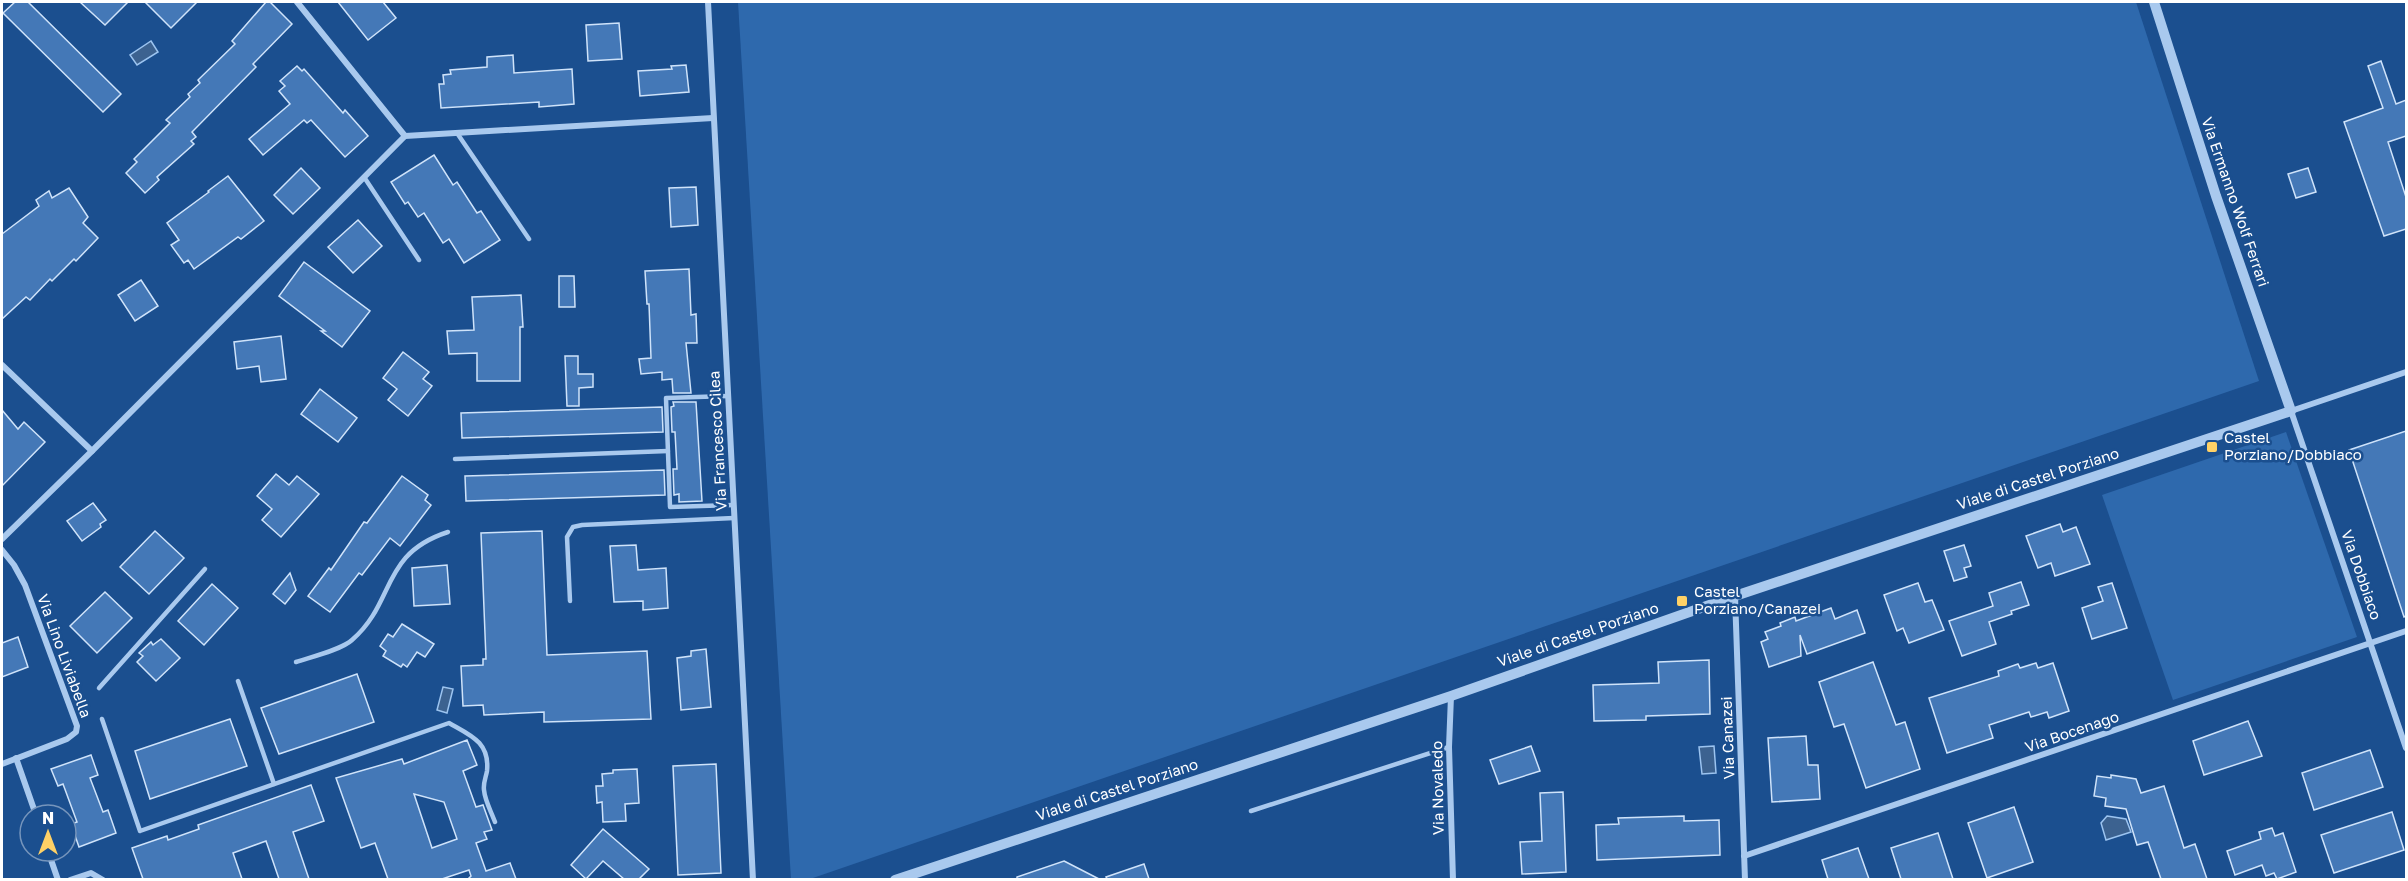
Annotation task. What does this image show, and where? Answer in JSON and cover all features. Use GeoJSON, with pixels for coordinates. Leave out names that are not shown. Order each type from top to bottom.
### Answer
{"type":"FeatureCollection","features":[{"type":"Feature","properties":{"kind":"street"},"geometry":{"type":"LineString","coordinates":[[297,2],[405,136]]}},
{"type":"Feature","properties":{"kind":"street","name":"Via Francesco Cilea"},"geometry":{"type":"LineString","coordinates":[[708,2],[753,879]]}},
{"type":"Feature","properties":{"kind":"street","name":"Via Ermanno Wolf Ferrari"},"geometry":{"type":"LineString","coordinates":[[2154,2],[2216,196],[2291,411]]}},
{"type":"Feature","properties":{"kind":"street"},"geometry":{"type":"LineString","coordinates":[[2,539],[405,136],[713,118]]}},
{"type":"Feature","properties":{"kind":"street"},"geometry":{"type":"LineString","coordinates":[[2,365],[92,451]]}},
{"type":"Feature","properties":{"kind":"street","name":"Viale di Castel Porziano"},"geometry":{"type":"LineString","coordinates":[[895,879],[1451,696],[1736,596],[2406,372]]}},
{"type":"Feature","properties":{"kind":"street","name":"Via Dobbiaco"},"geometry":{"type":"LineString","coordinates":[[2291,411],[2406,748]]}},
{"type":"Feature","properties":{"kind":"street","name":"Via Lino Liviabella"},"geometry":{"type":"LineString","coordinates":[[2,550],[25,585],[77,726],[76,732],[67,740],[2,764]]}},
{"type":"Feature","properties":{"kind":"street","name":"Via Canazei"},"geometry":{"type":"LineString","coordinates":[[1736,596],[1745,879]]}},
{"type":"Feature","properties":{"kind":"street","name":"Via Bocenago"},"geometry":{"type":"LineString","coordinates":[[1744,856],[2406,631]]}},
{"type":"Feature","properties":{"kind":"street","name":"Via Novaledo"},"geometry":{"type":"LineString","coordinates":[[1451,696],[1449,747],[1452,879]]}},
{"type":"Feature","properties":{"kind":"street"},"geometry":{"type":"LineString","coordinates":[[16,758],[32,803]]}},
{"type":"Feature","properties":{"kind":"street"},"geometry":{"type":"LineString","coordinates":[[52,863],[58,879]]}},
{"type":"Feature","properties":{"kind":"street"},"geometry":{"type":"LineString","coordinates":[[70,879],[91,873],[102,879]]}},
{"type":"Feature","properties":{"kind":"lane"},"geometry":{"type":"LineString","coordinates":[[457,133],[530,239]]}},
{"type":"Feature","properties":{"kind":"lane"},"geometry":{"type":"LineString","coordinates":[[364,177],[419,260]]}},
{"type":"Feature","properties":{"kind":"lane"},"geometry":{"type":"LineString","coordinates":[[728,396],[666,398],[670,507],[733,505]]}},
{"type":"Feature","properties":{"kind":"lane"},"geometry":{"type":"LineString","coordinates":[[455,459],[668,452]]}},
{"type":"Feature","properties":{"kind":"lane"},"geometry":{"type":"LineString","coordinates":[[570,601],[567,537],[573,527],[734,518]]}},
{"type":"Feature","properties":{"kind":"lane"},"geometry":{"type":"LineString","coordinates":[[296,662],[350,642],[368,623],[397,567],[410,552],[429,538],[448,532]]}},
{"type":"Feature","properties":{"kind":"lane"},"geometry":{"type":"LineString","coordinates":[[99,688],[205,569]]}},
{"type":"Feature","properties":{"kind":"lane"},"geometry":{"type":"LineString","coordinates":[[238,681],[274,784]]}},
{"type":"Feature","properties":{"kind":"lane"},"geometry":{"type":"LineString","coordinates":[[102,718],[140,831],[448,723],[476,738],[484,746],[488,758],[484,786],[485,797],[495,822]]}},
{"type":"Feature","properties":{"kind":"lane"},"geometry":{"type":"LineString","coordinates":[[1251,811],[1449,747]]}},
{"type":"Feature","properties":{"kind":"shaded area"},"geometry":{"type":"Polygon","coordinates":[[[738,2],[2136,2],[2259,381],[810,879],[791,879],[738,2]]]}},
{"type":"Feature","properties":{"kind":"shaded area"},"geometry":{"type":"Polygon","coordinates":[[[151,41],[158,52],[137,65],[130,55],[151,41]]]}},
{"type":"Feature","properties":{"kind":"shaded area"},"geometry":{"type":"Polygon","coordinates":[[[2286,432],[2357,637],[2173,700],[2102,495],[2286,432]]]}},
{"type":"Feature","properties":{"kind":"shaded area"},"geometry":{"type":"Polygon","coordinates":[[[443,687],[453,689],[447,713],[437,710],[443,687]]]}},
{"type":"Feature","properties":{"kind":"shaded area"},"geometry":{"type":"Polygon","coordinates":[[[1714,746],[1716,773],[1702,774],[1699,747],[1714,746]]]}},
{"type":"Feature","properties":{"kind":"shaded area"},"geometry":{"type":"Polygon","coordinates":[[[2107,816],[2126,819],[2131,832],[2106,840],[2101,823],[2107,816]]]}},
{"type":"Feature","properties":{"kind":"building"},"geometry":{"type":"Polygon","coordinates":[[[15,2],[28,2],[121,94],[103,112],[3,13],[15,2]]]}},
{"type":"Feature","properties":{"kind":"building"},"geometry":{"type":"Polygon","coordinates":[[[80,2],[128,2],[105,25],[80,2]]]}},
{"type":"Feature","properties":{"kind":"building"},"geometry":{"type":"Polygon","coordinates":[[[145,2],[197,2],[171,28],[145,2]]]}},
{"type":"Feature","properties":{"kind":"building"},"geometry":{"type":"Polygon","coordinates":[[[266,2],[270,2],[292,24],[253,64],[256,67],[192,132],[196,137],[191,141],[194,144],[157,177],[159,180],[145,193],[126,173],[137,162],[134,159],[170,123],[166,120],[190,97],[188,94],[200,83],[198,80],[235,44],[232,41],[266,2]]]}},
{"type":"Feature","properties":{"kind":"building"},"geometry":{"type":"Polygon","coordinates":[[[338,2],[383,2],[396,18],[368,40],[338,2]]]}},
{"type":"Feature","properties":{"kind":"building"},"geometry":{"type":"Polygon","coordinates":[[[619,23],[622,59],[588,61],[586,25],[619,23]]]}},
{"type":"Feature","properties":{"kind":"building"},"geometry":{"type":"Polygon","coordinates":[[[513,55],[514,73],[572,69],[574,104],[539,107],[539,102],[441,108],[439,84],[444,84],[443,75],[451,74],[450,70],[487,67],[487,57],[513,55]]]}},
{"type":"Feature","properties":{"kind":"building"},"geometry":{"type":"Polygon","coordinates":[[[2381,61],[2396,104],[2406,100],[2406,136],[2388,142],[2406,197],[2406,229],[2384,236],[2344,122],[2383,108],[2368,66],[2381,61]]]}},
{"type":"Feature","properties":{"kind":"building"},"geometry":{"type":"Polygon","coordinates":[[[686,65],[689,92],[640,96],[638,71],[672,69],[671,66],[686,65]]]}},
{"type":"Feature","properties":{"kind":"building"},"geometry":{"type":"Polygon","coordinates":[[[297,66],[302,71],[304,69],[343,113],[345,110],[368,136],[345,157],[311,120],[307,123],[304,120],[263,155],[249,139],[290,104],[279,91],[285,86],[280,81],[297,66]]]}},
{"type":"Feature","properties":{"kind":"building"},"geometry":{"type":"Polygon","coordinates":[[[434,155],[453,185],[457,182],[477,213],[481,211],[500,240],[464,263],[449,239],[443,243],[424,213],[418,217],[408,202],[405,204],[391,182],[434,155]]]}},
{"type":"Feature","properties":{"kind":"building"},"geometry":{"type":"Polygon","coordinates":[[[301,168],[320,188],[293,214],[274,195],[301,168]]]}},
{"type":"Feature","properties":{"kind":"building"},"geometry":{"type":"Polygon","coordinates":[[[2308,168],[2316,192],[2296,198],[2288,174],[2308,168]]]}},
{"type":"Feature","properties":{"kind":"building"},"geometry":{"type":"Polygon","coordinates":[[[228,176],[264,221],[241,239],[238,237],[194,269],[188,260],[184,263],[171,245],[179,240],[167,223],[228,176]]]}},
{"type":"Feature","properties":{"kind":"building"},"geometry":{"type":"Polygon","coordinates":[[[696,187],[698,225],[671,227],[669,188],[696,187]]]}},
{"type":"Feature","properties":{"kind":"building"},"geometry":{"type":"Polygon","coordinates":[[[69,188],[88,217],[83,223],[98,238],[76,261],[74,259],[52,281],[50,279],[30,300],[26,297],[2,319],[2,234],[39,206],[36,200],[49,191],[52,198],[69,188]]]}},
{"type":"Feature","properties":{"kind":"building"},"geometry":{"type":"Polygon","coordinates":[[[358,220],[382,246],[353,273],[328,247],[358,220]]]}},
{"type":"Feature","properties":{"kind":"building"},"geometry":{"type":"Polygon","coordinates":[[[304,262],[370,311],[342,347],[279,296],[304,262]]]}},
{"type":"Feature","properties":{"kind":"building"},"geometry":{"type":"Polygon","coordinates":[[[689,269],[691,315],[696,314],[697,343],[686,343],[691,393],[673,393],[672,379],[662,380],[662,372],[641,374],[639,359],[651,358],[645,271],[689,269]]]}},
{"type":"Feature","properties":{"kind":"building"},"geometry":{"type":"Polygon","coordinates":[[[559,276],[574,276],[575,307],[559,307],[559,276]]]}},
{"type":"Feature","properties":{"kind":"building"},"geometry":{"type":"Polygon","coordinates":[[[141,280],[158,306],[135,321],[118,295],[141,280]]]}},
{"type":"Feature","properties":{"kind":"building"},"geometry":{"type":"Polygon","coordinates":[[[521,295],[523,327],[520,327],[520,381],[477,381],[477,353],[449,354],[447,331],[474,330],[472,297],[521,295]]]}},
{"type":"Feature","properties":{"kind":"building"},"geometry":{"type":"Polygon","coordinates":[[[281,336],[286,379],[261,382],[259,366],[237,369],[234,342],[281,336]]]}},
{"type":"Feature","properties":{"kind":"building"},"geometry":{"type":"Polygon","coordinates":[[[403,352],[429,372],[423,379],[432,386],[408,416],[388,400],[397,389],[383,378],[403,352]]]}},
{"type":"Feature","properties":{"kind":"building"},"geometry":{"type":"Polygon","coordinates":[[[565,356],[578,356],[578,374],[593,374],[593,387],[579,388],[579,406],[567,406],[565,356]]]}},
{"type":"Feature","properties":{"kind":"building"},"geometry":{"type":"Polygon","coordinates":[[[320,389],[357,418],[338,442],[301,414],[320,389]]]}},
{"type":"Feature","properties":{"kind":"building"},"geometry":{"type":"Polygon","coordinates":[[[673,402],[696,402],[702,501],[679,502],[679,494],[674,495],[673,469],[677,469],[675,432],[672,432],[671,407],[674,406],[673,402]]]}},
{"type":"Feature","properties":{"kind":"building"},"geometry":{"type":"Polygon","coordinates":[[[662,407],[663,432],[462,438],[461,413],[662,407]]]}},
{"type":"Feature","properties":{"kind":"building"},"geometry":{"type":"Polygon","coordinates":[[[2,410],[18,429],[24,422],[45,442],[2,486],[2,410]]]}},
{"type":"Feature","properties":{"kind":"building"},"geometry":{"type":"Polygon","coordinates":[[[2406,431],[2406,616],[2404,617],[2349,450],[2406,431]]]}},
{"type":"Feature","properties":{"kind":"building"},"geometry":{"type":"Polygon","coordinates":[[[664,470],[665,495],[466,501],[465,476],[664,470]]]}},
{"type":"Feature","properties":{"kind":"building"},"geometry":{"type":"Polygon","coordinates":[[[276,474],[289,485],[297,476],[319,494],[281,537],[262,520],[272,509],[257,496],[276,474]]]}},
{"type":"Feature","properties":{"kind":"building"},"geometry":{"type":"Polygon","coordinates":[[[402,476],[428,495],[425,500],[431,505],[400,546],[390,538],[362,575],[359,573],[330,612],[308,596],[329,568],[331,570],[364,522],[367,523],[402,476]]]}},
{"type":"Feature","properties":{"kind":"building"},"geometry":{"type":"Polygon","coordinates":[[[93,503],[106,520],[100,524],[101,527],[82,541],[67,521],[93,503]]]}},
{"type":"Feature","properties":{"kind":"building"},"geometry":{"type":"Polygon","coordinates":[[[2060,524],[2063,532],[2076,527],[2090,564],[2055,576],[2051,563],[2038,568],[2026,536],[2060,524]]]}},
{"type":"Feature","properties":{"kind":"building"},"geometry":{"type":"Polygon","coordinates":[[[155,531],[184,558],[149,594],[120,567],[155,531]]]}},
{"type":"Feature","properties":{"kind":"building"},"geometry":{"type":"Polygon","coordinates":[[[542,531],[547,655],[647,651],[651,719],[544,722],[544,712],[484,715],[483,705],[463,706],[461,666],[483,665],[483,659],[486,659],[481,533],[542,531]]]}},
{"type":"Feature","properties":{"kind":"building"},"geometry":{"type":"Polygon","coordinates":[[[636,545],[638,570],[666,568],[668,608],[643,610],[643,601],[614,602],[610,546],[636,545]]]}},
{"type":"Feature","properties":{"kind":"building"},"geometry":{"type":"Polygon","coordinates":[[[1964,545],[1971,566],[1964,568],[1967,577],[1954,581],[1944,551],[1964,545]]]}},
{"type":"Feature","properties":{"kind":"building"},"geometry":{"type":"Polygon","coordinates":[[[447,565],[450,604],[414,606],[412,568],[447,565]]]}},
{"type":"Feature","properties":{"kind":"building"},"geometry":{"type":"Polygon","coordinates":[[[290,573],[296,590],[285,604],[273,594],[290,573]]]}},
{"type":"Feature","properties":{"kind":"building"},"geometry":{"type":"Polygon","coordinates":[[[2021,582],[2029,605],[1989,622],[1996,644],[1962,656],[1949,621],[1993,606],[1989,593],[2021,582]]]}},
{"type":"Feature","properties":{"kind":"building"},"geometry":{"type":"Polygon","coordinates":[[[1918,583],[1925,602],[1932,600],[1944,630],[1909,643],[1903,628],[1897,631],[1884,595],[1918,583]]]}},
{"type":"Feature","properties":{"kind":"building"},"geometry":{"type":"Polygon","coordinates":[[[2112,583],[2127,628],[2092,639],[2082,608],[2103,601],[2098,587],[2112,583]]]}},
{"type":"Feature","properties":{"kind":"building"},"geometry":{"type":"Polygon","coordinates":[[[212,584],[238,608],[204,645],[178,621],[212,584]]]}},
{"type":"Feature","properties":{"kind":"building"},"geometry":{"type":"Polygon","coordinates":[[[105,592],[132,618],[97,653],[70,626],[105,592]]]}},
{"type":"Feature","properties":{"kind":"building"},"geometry":{"type":"Polygon","coordinates":[[[1831,608],[1835,619],[1857,610],[1865,633],[1807,654],[1800,635],[1801,656],[1769,667],[1761,642],[1768,639],[1765,632],[1795,617],[1796,621],[1831,608]]]}},
{"type":"Feature","properties":{"kind":"building"},"geometry":{"type":"Polygon","coordinates":[[[402,624],[434,644],[425,657],[417,652],[407,667],[403,664],[401,667],[383,656],[386,651],[380,646],[388,634],[393,637],[402,624]]]}},
{"type":"Feature","properties":{"kind":"building"},"geometry":{"type":"Polygon","coordinates":[[[18,637],[28,667],[2,677],[2,643],[18,637]]]}},
{"type":"Feature","properties":{"kind":"building"},"geometry":{"type":"Polygon","coordinates":[[[161,639],[180,658],[156,681],[137,662],[143,656],[139,653],[151,642],[153,645],[161,639]]]}},
{"type":"Feature","properties":{"kind":"building"},"geometry":{"type":"Polygon","coordinates":[[[706,649],[711,707],[681,710],[677,658],[691,656],[691,651],[706,649]]]}},
{"type":"Feature","properties":{"kind":"building"},"geometry":{"type":"Polygon","coordinates":[[[1709,660],[1710,714],[1646,716],[1646,720],[1594,721],[1593,685],[1659,683],[1658,662],[1709,660]]]}},
{"type":"Feature","properties":{"kind":"building"},"geometry":{"type":"Polygon","coordinates":[[[1873,662],[1896,725],[1905,722],[1920,769],[1866,788],[1844,724],[1834,727],[1819,682],[1873,662]]]}},
{"type":"Feature","properties":{"kind":"building"},"geometry":{"type":"Polygon","coordinates":[[[2036,663],[2038,668],[2053,663],[2069,711],[2049,718],[2047,712],[2031,717],[2029,712],[1989,725],[1993,738],[1947,753],[1929,698],[1999,676],[1998,671],[2018,664],[2020,668],[2036,663]]]}},
{"type":"Feature","properties":{"kind":"building"},"geometry":{"type":"Polygon","coordinates":[[[357,674],[374,722],[279,754],[261,708],[357,674]]]}},
{"type":"Feature","properties":{"kind":"building"},"geometry":{"type":"Polygon","coordinates":[[[230,719],[247,766],[150,799],[135,751],[230,719]]]}},
{"type":"Feature","properties":{"kind":"building"},"geometry":{"type":"Polygon","coordinates":[[[2248,721],[2262,756],[2204,775],[2193,741],[2248,721]]]}},
{"type":"Feature","properties":{"kind":"building"},"geometry":{"type":"Polygon","coordinates":[[[1806,736],[1808,765],[1818,765],[1820,799],[1772,802],[1768,738],[1806,736]]]}},
{"type":"Feature","properties":{"kind":"building"},"geometry":{"type":"Polygon","coordinates":[[[467,740],[477,765],[463,771],[476,807],[483,805],[492,830],[484,832],[487,839],[476,843],[486,871],[510,863],[516,879],[468,879],[471,876],[469,870],[442,879],[388,879],[375,843],[361,848],[336,778],[402,759],[404,764],[467,740]],[[414,794],[432,848],[457,839],[444,802],[414,794]]]}},
{"type":"Feature","properties":{"kind":"building"},"geometry":{"type":"Polygon","coordinates":[[[1531,746],[1540,771],[1499,784],[1490,760],[1531,746]]]}},
{"type":"Feature","properties":{"kind":"building"},"geometry":{"type":"Polygon","coordinates":[[[2370,750],[2383,787],[2314,810],[2302,773],[2370,750]]]}},
{"type":"Feature","properties":{"kind":"building"},"geometry":{"type":"Polygon","coordinates":[[[91,755],[98,775],[90,778],[103,812],[108,810],[116,833],[79,847],[78,803],[70,803],[63,784],[58,786],[51,769],[91,755]]]}},
{"type":"Feature","properties":{"kind":"building"},"geometry":{"type":"Polygon","coordinates":[[[716,764],[721,873],[678,875],[673,766],[716,764]]]}},
{"type":"Feature","properties":{"kind":"building"},"geometry":{"type":"Polygon","coordinates":[[[637,769],[639,803],[625,804],[626,821],[603,822],[602,802],[597,803],[596,786],[603,786],[602,774],[613,773],[613,770],[637,769]]]}},
{"type":"Feature","properties":{"kind":"building"},"geometry":{"type":"Polygon","coordinates":[[[2111,775],[2136,779],[2141,793],[2164,786],[2184,848],[2195,844],[2207,879],[2161,879],[2148,842],[2137,845],[2126,809],[2105,806],[2106,798],[2094,796],[2097,776],[2111,778],[2111,775]]]}},
{"type":"Feature","properties":{"kind":"building"},"geometry":{"type":"Polygon","coordinates":[[[311,785],[324,821],[293,832],[309,879],[279,879],[266,841],[233,853],[242,879],[143,879],[132,848],[167,836],[168,840],[199,829],[198,825],[311,785]]]}},
{"type":"Feature","properties":{"kind":"building"},"geometry":{"type":"Polygon","coordinates":[[[1563,792],[1566,872],[1522,874],[1520,842],[1542,841],[1540,793],[1563,792]]]}},
{"type":"Feature","properties":{"kind":"building"},"geometry":{"type":"Polygon","coordinates":[[[2014,807],[2033,862],[1987,878],[1968,823],[2014,807]]]}},
{"type":"Feature","properties":{"kind":"building"},"geometry":{"type":"Polygon","coordinates":[[[2392,812],[2404,850],[2334,873],[2321,835],[2392,812]]]}},
{"type":"Feature","properties":{"kind":"building"},"geometry":{"type":"Polygon","coordinates":[[[1684,816],[1684,821],[1719,820],[1720,855],[1597,860],[1596,825],[1619,824],[1618,818],[1684,816]]]}},
{"type":"Feature","properties":{"kind":"building"},"geometry":{"type":"Polygon","coordinates":[[[2272,828],[2275,836],[2283,833],[2296,872],[2277,879],[2274,873],[2266,876],[2262,865],[2235,875],[2227,851],[2261,839],[2259,832],[2272,828]]]}},
{"type":"Feature","properties":{"kind":"building"},"geometry":{"type":"Polygon","coordinates":[[[603,829],[649,869],[639,879],[624,879],[603,861],[586,879],[571,865],[603,829]]]}},
{"type":"Feature","properties":{"kind":"building"},"geometry":{"type":"Polygon","coordinates":[[[1938,833],[1953,879],[1901,879],[1891,848],[1938,833]]]}},
{"type":"Feature","properties":{"kind":"building"},"geometry":{"type":"Polygon","coordinates":[[[1858,848],[1869,879],[1828,879],[1822,860],[1858,848]]]}},
{"type":"Feature","properties":{"kind":"building"},"geometry":{"type":"Polygon","coordinates":[[[1064,861],[1099,879],[1017,879],[1017,877],[1064,861]]]}},
{"type":"Feature","properties":{"kind":"building"},"geometry":{"type":"Polygon","coordinates":[[[1144,864],[1149,879],[1107,879],[1106,877],[1144,864]]]}},
{"type":"Feature","properties":{"kind":"place","name":"Castel Porziano/Dobbiaco"},"geometry":{"type":"Point","coordinates":[2212,447]}},
{"type":"Feature","properties":{"kind":"place","name":"Castel Porziano/Canazei"},"geometry":{"type":"Point","coordinates":[1682,601]}}]}
